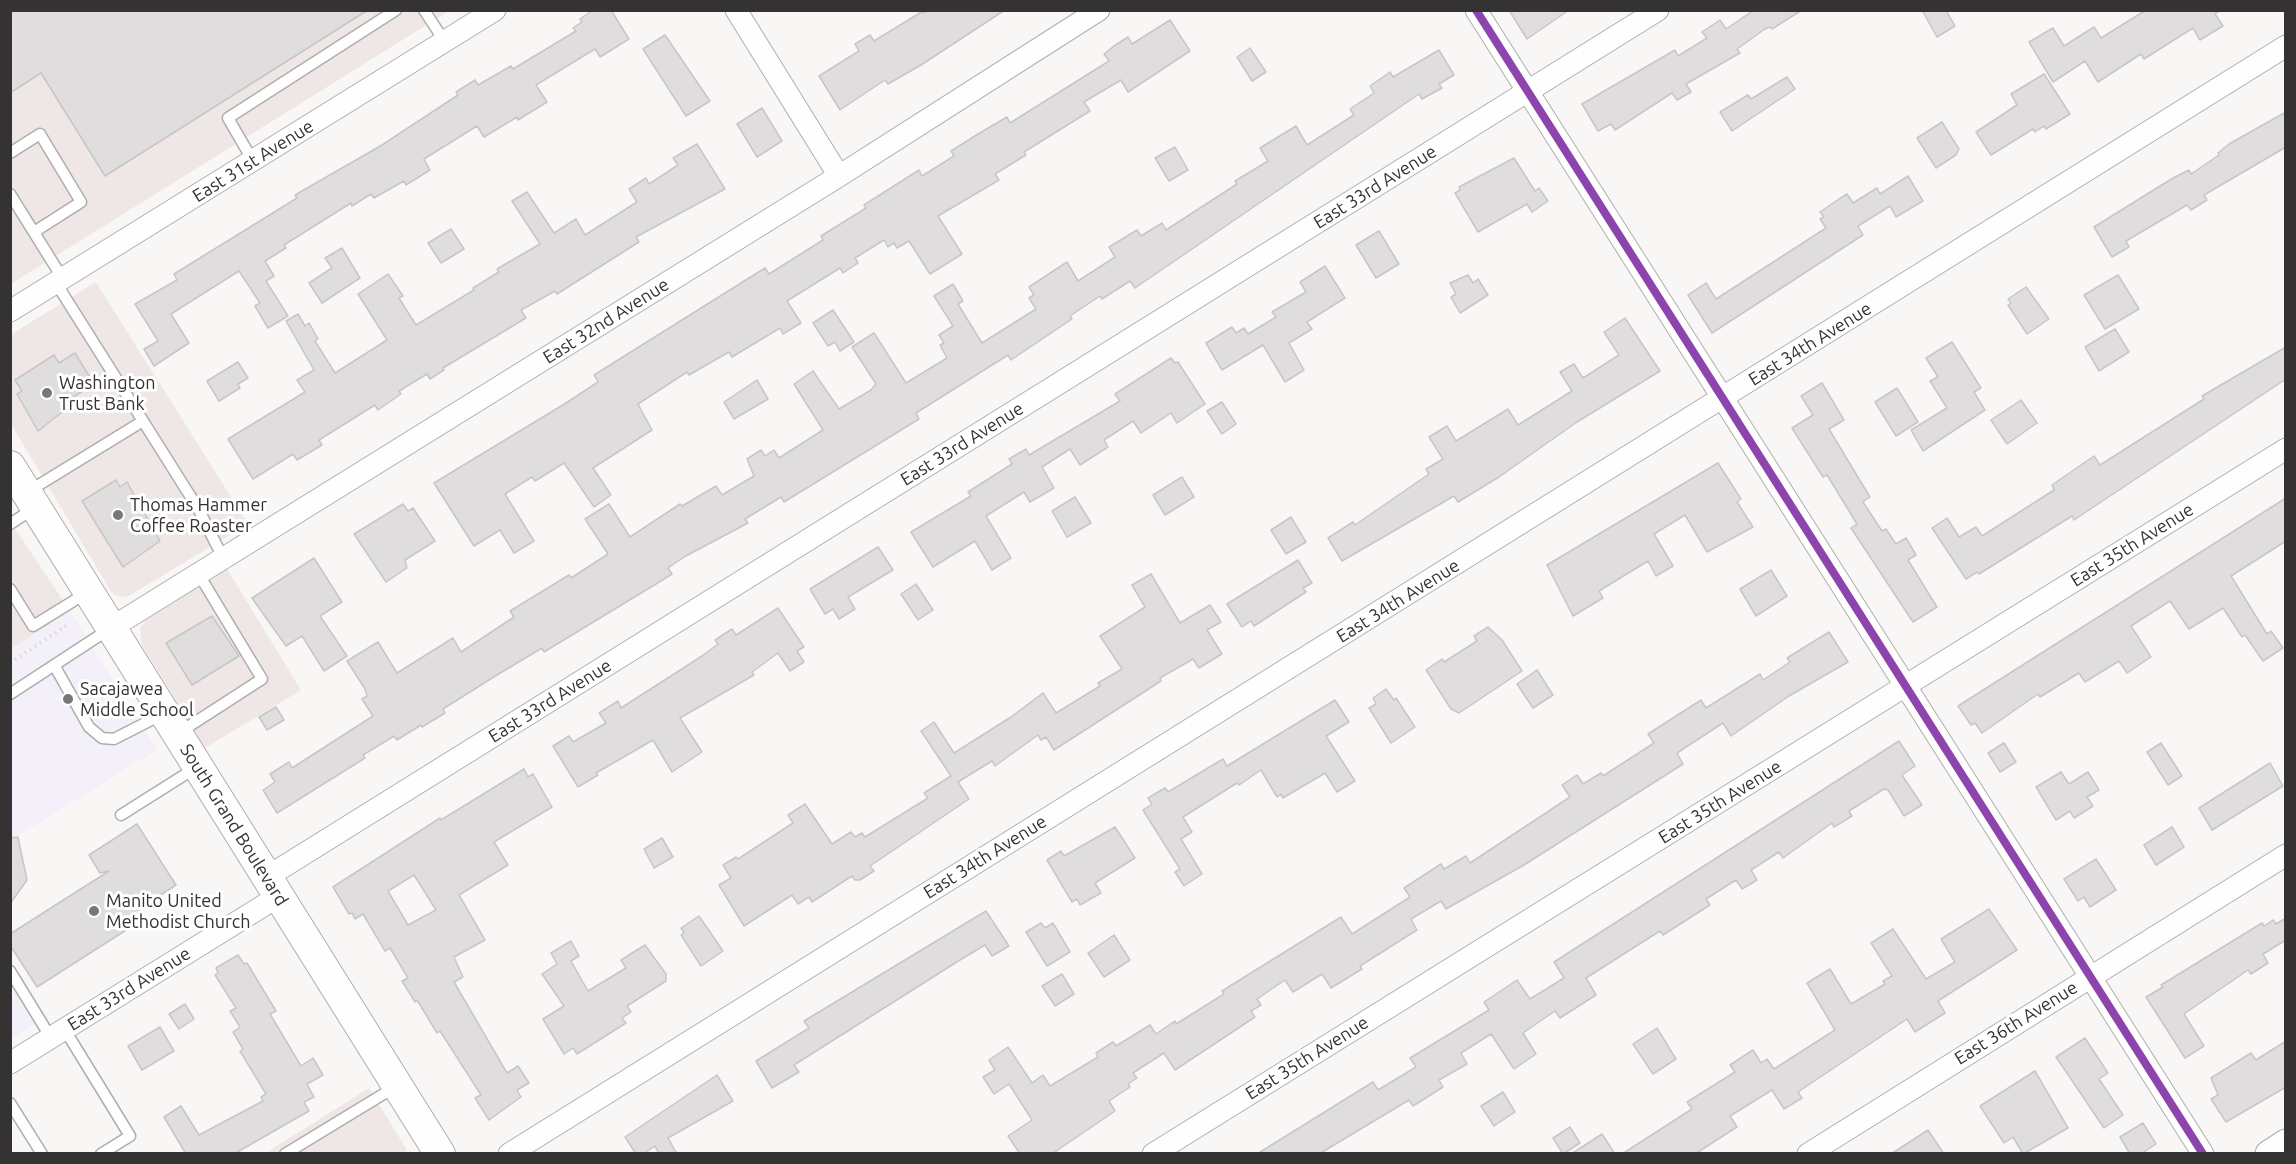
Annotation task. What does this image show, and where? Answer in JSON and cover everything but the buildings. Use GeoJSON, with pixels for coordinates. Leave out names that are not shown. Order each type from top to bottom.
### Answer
{"type":"FeatureCollection","features":[{"type":"Feature","properties":{"kind":"main road","name":"South Grand Boulevard"},"geometry":{"type":"LineString","coordinates":[[10,466],[440,1154]]}},
{"type":"Feature","properties":{"kind":"street","name":"East 31st Avenue"},"geometry":{"type":"LineString","coordinates":[[10,311],[495,10]]}},
{"type":"Feature","properties":{"kind":"street"},"geometry":{"type":"LineString","coordinates":[[736,10],[839,176]]}},
{"type":"Feature","properties":{"kind":"street","name":"East 32nd Avenue"},"geometry":{"type":"LineString","coordinates":[[111,628],[839,176],[1099,10]]}},
{"type":"Feature","properties":{"kind":"street"},"geometry":{"type":"LineString","coordinates":[[1476,10],[2203,1154]]}},
{"type":"Feature","properties":{"kind":"street","name":"East 33rd Avenue"},"geometry":{"type":"LineString","coordinates":[[10,1063],[58,1034],[273,887],[1658,10]]}},
{"type":"Feature","properties":{"kind":"street","name":"East 34th Avenue"},"geometry":{"type":"LineString","coordinates":[[509,1154],[2286,46]]}},
{"type":"Feature","properties":{"kind":"street","name":"East 35th Avenue"},"geometry":{"type":"LineString","coordinates":[[1153,1154],[2286,449]]}},
{"type":"Feature","properties":{"kind":"street","name":"East 36th Avenue"},"geometry":{"type":"LineString","coordinates":[[1808,1154],[2286,855]]}},
{"type":"Feature","properties":{"kind":"street"},"geometry":{"type":"LineString","coordinates":[[2269,1154],[2286,1143]]}},
{"type":"Feature","properties":{"kind":"lane"},"geometry":{"type":"LineString","coordinates":[[254,161],[228,118],[396,10]]}},
{"type":"Feature","properties":{"kind":"lane"},"geometry":{"type":"LineString","coordinates":[[424,10],[445,42]]}},
{"type":"Feature","properties":{"kind":"lane"},"geometry":{"type":"LineString","coordinates":[[10,153],[40,134],[81,202],[34,232]]}},
{"type":"Feature","properties":{"kind":"lane"},"geometry":{"type":"LineString","coordinates":[[10,194],[143,421],[199,510],[223,558]]}},
{"type":"Feature","properties":{"kind":"lane"},"geometry":{"type":"LineString","coordinates":[[10,524],[31,500],[143,421]]}},
{"type":"Feature","properties":{"kind":"lane"},"geometry":{"type":"LineString","coordinates":[[54,665],[89,727],[102,738],[114,739],[171,723],[262,679],[198,573]]}},
{"type":"Feature","properties":{"kind":"lane"},"geometry":{"type":"LineString","coordinates":[[10,589],[33,626],[88,591]]}},
{"type":"Feature","properties":{"kind":"lane"},"geometry":{"type":"LineString","coordinates":[[10,694],[111,628]]}},
{"type":"Feature","properties":{"kind":"lane"},"geometry":{"type":"LineString","coordinates":[[121,815],[197,766]]}},
{"type":"Feature","properties":{"kind":"lane"},"geometry":{"type":"LineString","coordinates":[[10,971],[130,1136],[101,1154]]}},
{"type":"Feature","properties":{"kind":"lane"},"geometry":{"type":"LineString","coordinates":[[285,1154],[397,1085]]}},
{"type":"Feature","properties":{"kind":"lane"},"geometry":{"type":"LineString","coordinates":[[10,1103],[42,1154]]}},
{"type":"Feature","properties":{"kind":"path"},"geometry":{"type":"LineString","coordinates":[[10,663],[69,624]]}},
{"type":"Feature","properties":{"kind":"shaded area"},"geometry":{"type":"Polygon","coordinates":[[[11,11],[449,11],[11,284],[11,11]]]}},
{"type":"Feature","properties":{"kind":"shaded area"},"geometry":{"type":"Polygon","coordinates":[[[96,282],[248,524],[127,597],[115,595],[110,590],[11,424],[10,335],[96,282]]]}},
{"type":"Feature","properties":{"kind":"shaded area"},"geometry":{"type":"Polygon","coordinates":[[[10,521],[70,611],[11,649],[10,649],[10,521]]]}},
{"type":"Feature","properties":{"kind":"shaded area"},"geometry":{"type":"Polygon","coordinates":[[[227,569],[301,690],[205,748],[142,645],[140,627],[146,620],[227,569]]]}},
{"type":"Feature","properties":{"kind":"shaded area","name":"Sacajawea Middle School"},"geometry":{"type":"Polygon","coordinates":[[[70,611],[157,750],[11,840],[11,649],[70,611]]]}},
{"type":"Feature","properties":{"kind":"shaded area"},"geometry":{"type":"Polygon","coordinates":[[[11,987],[34,1024],[10,1040],[11,987]]]}},
{"type":"Feature","properties":{"kind":"shaded area"},"geometry":{"type":"Polygon","coordinates":[[[369,1088],[407,1150],[401,1154],[264,1154],[369,1088]]]}},
{"type":"Feature","properties":{"kind":"transit line"},"geometry":{"type":"LineString","coordinates":[[1476,10],[2203,1154]]}},
{"type":"Feature","properties":{"kind":"place","name":"Washington Trust Bank"},"geometry":{"type":"Point","coordinates":[47,393]}},
{"type":"Feature","properties":{"kind":"place","name":"Thomas Hammer Coffee Roaster"},"geometry":{"type":"Point","coordinates":[118,515]}},
{"type":"Feature","properties":{"kind":"place","name":"Sacajawea Middle School"},"geometry":{"type":"Point","coordinates":[68,699]}},
{"type":"Feature","properties":{"kind":"place","name":"Manito United Methodist Church"},"geometry":{"type":"Point","coordinates":[94,911]}}]}
